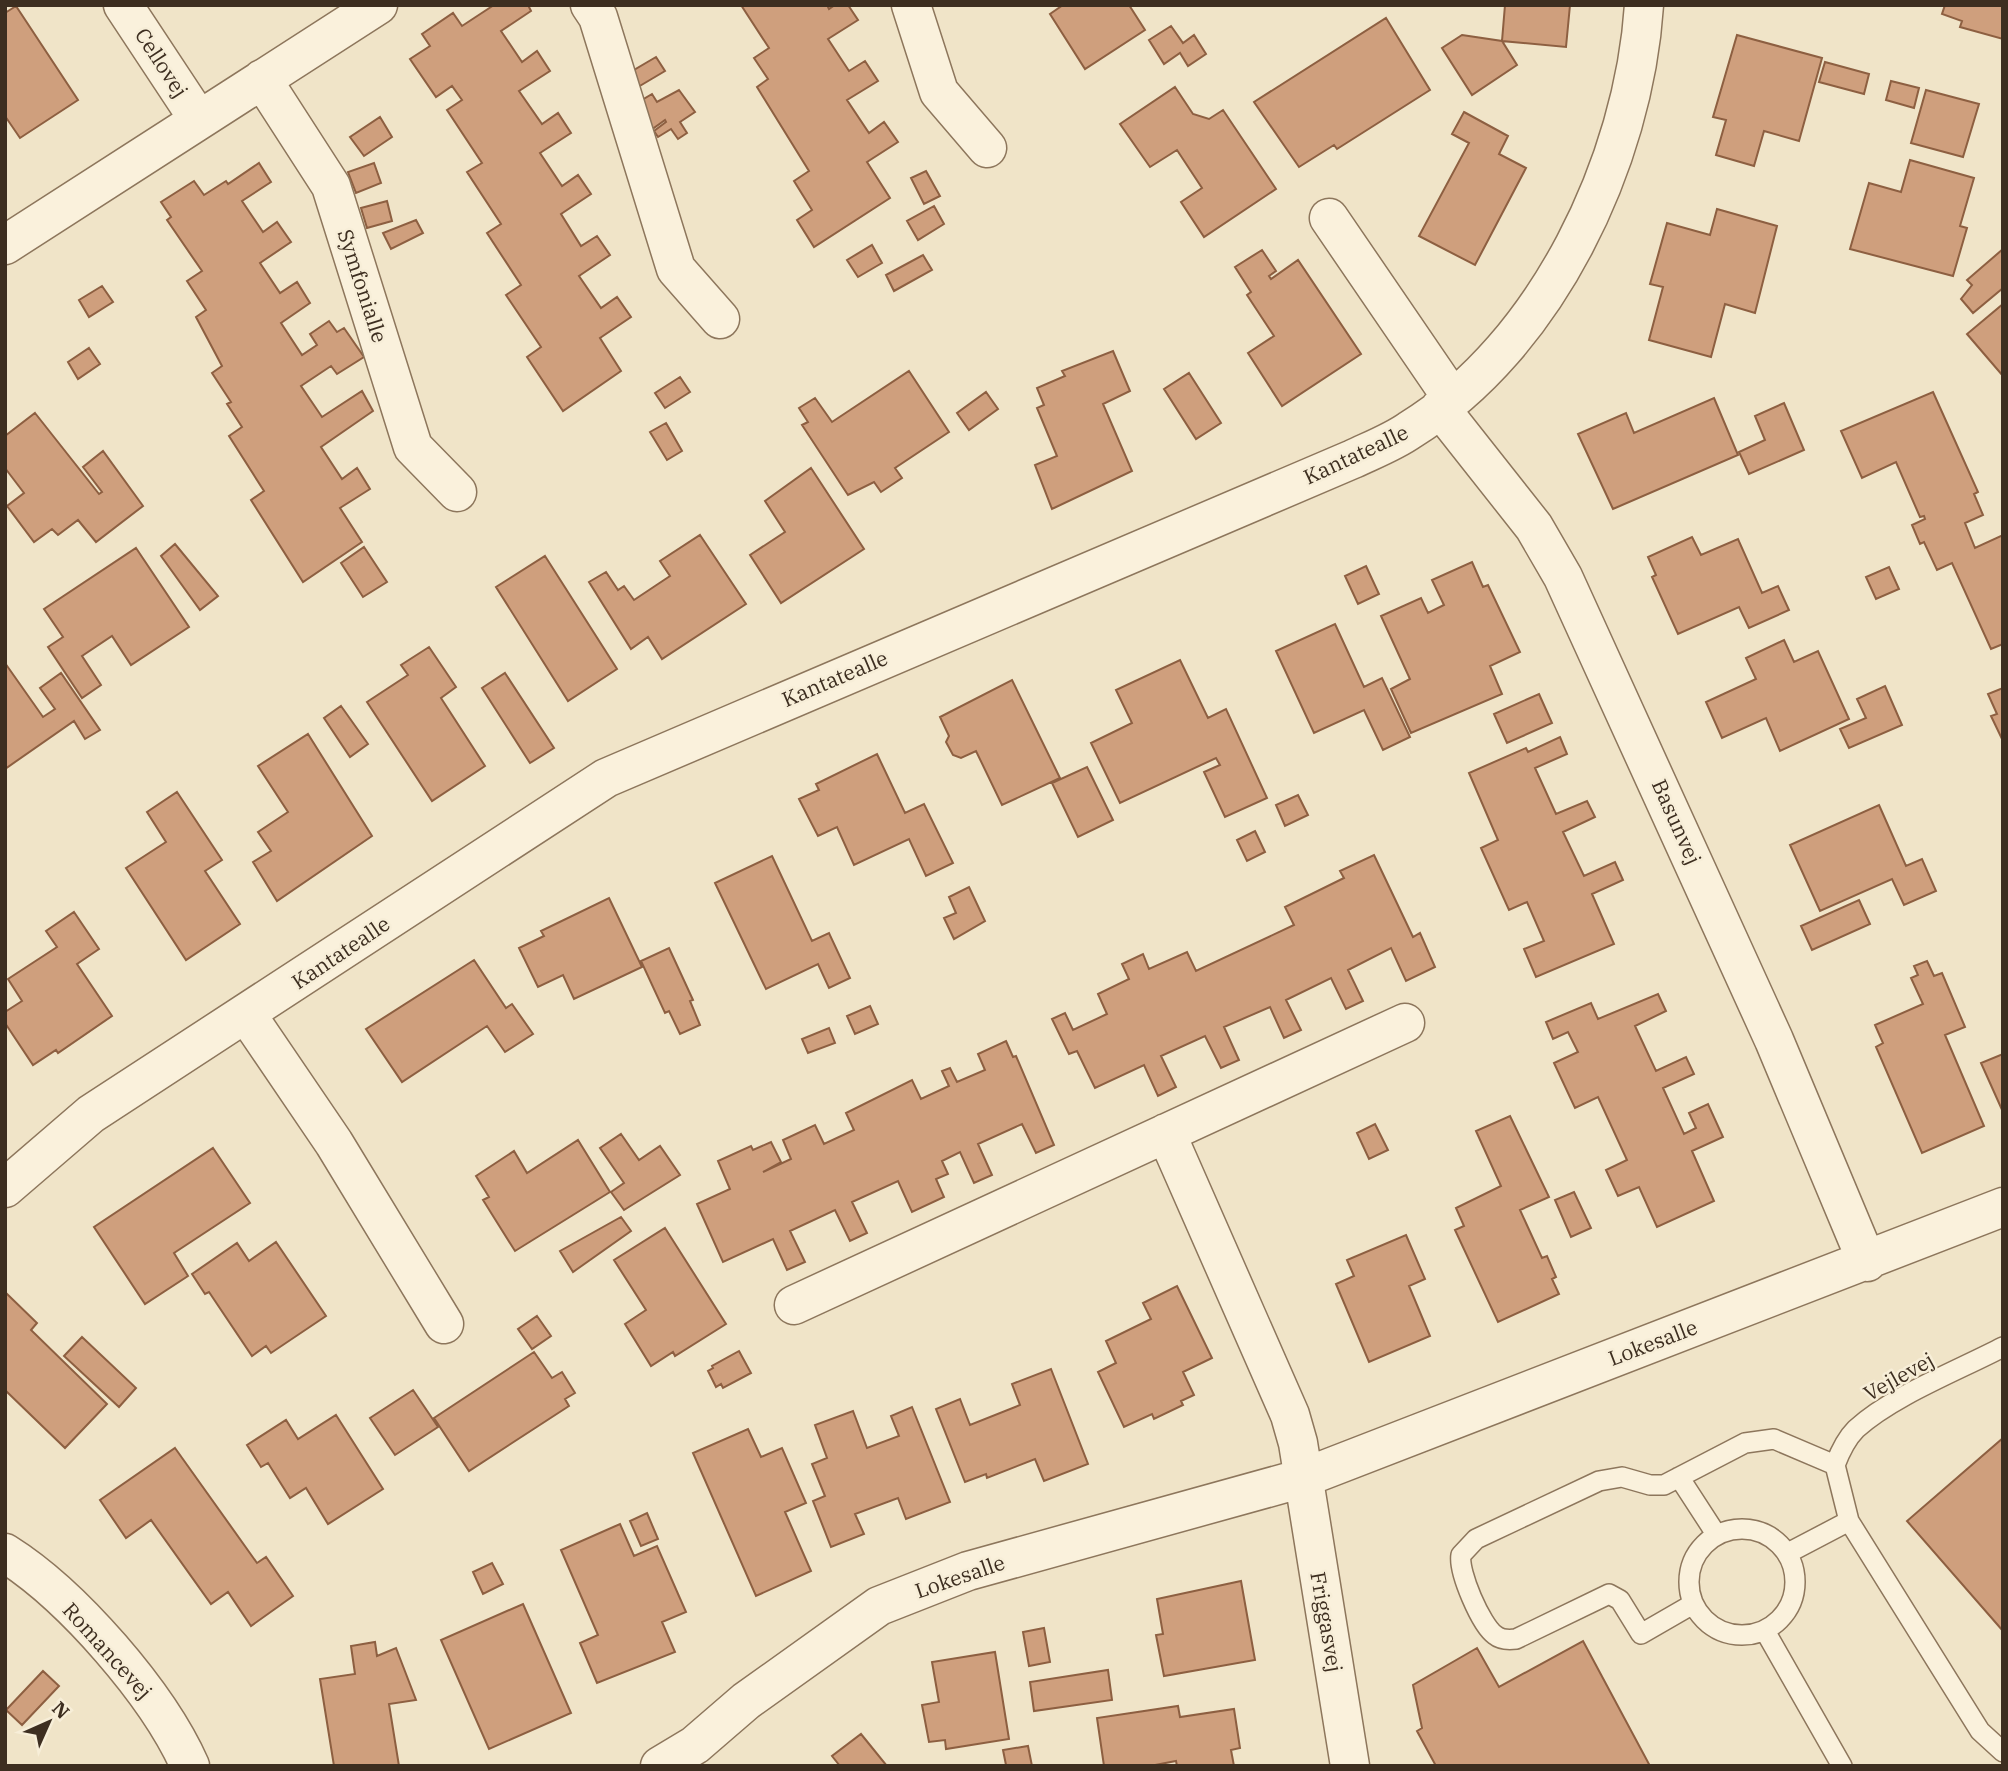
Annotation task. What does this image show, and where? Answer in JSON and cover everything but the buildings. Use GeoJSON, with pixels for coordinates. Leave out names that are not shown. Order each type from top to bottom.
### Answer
{"type":"FeatureCollection","features":[{"type":"Feature","properties":{"kind":"street","name":"Cellovej"},"geometry":{"type":"LineString","coordinates":[[123,5],[199,120]]}},
{"type":"Feature","properties":{"kind":"street"},"geometry":{"type":"LineString","coordinates":[[5,245],[378,5]]}},
{"type":"Feature","properties":{"kind":"street"},"geometry":{"type":"LineString","coordinates":[[590,5],[598,17],[676,270],[720,319]]}},
{"type":"Feature","properties":{"kind":"street"},"geometry":{"type":"LineString","coordinates":[[911,5],[939,92],[987,148]]}},
{"type":"Feature","properties":{"kind":"street","name":"Kantatealle"},"geometry":{"type":"LineString","coordinates":[[5,1188],[91,1114],[247,1015],[606,778],[1353,459],[1411,430],[1482,371],[1526,323],[1555,278],[1596,201],[1620,138],[1633,81],[1644,5]]}},
{"type":"Feature","properties":{"kind":"street","name":"Symfonialle"},"geometry":{"type":"LineString","coordinates":[[262,79],[331,186],[413,447],[457,492]]}},
{"type":"Feature","properties":{"kind":"street"},"geometry":{"type":"LineString","coordinates":[[1329,218],[1446,403]]}},
{"type":"Feature","properties":{"kind":"street","name":"Basunvej"},"geometry":{"type":"LineString","coordinates":[[1446,403],[1535,527],[1563,576],[1768,1027],[1867,1262]]}},
{"type":"Feature","properties":{"kind":"street"},"geometry":{"type":"LineString","coordinates":[[247,1015],[334,1143],[444,1324]]}},
{"type":"Feature","properties":{"kind":"street"},"geometry":{"type":"LineString","coordinates":[[794,1304],[1405,1023]]}},
{"type":"Feature","properties":{"kind":"street"},"geometry":{"type":"LineString","coordinates":[[1166,1133],[1290,1415],[1303,1478]]}},
{"type":"Feature","properties":{"kind":"street","name":"Lokesalle"},"geometry":{"type":"LineString","coordinates":[[660,1766],[695,1745],[746,1702],[879,1606],[968,1571],[1303,1478],[1867,1262],[2003,1207]]}},
{"type":"Feature","properties":{"kind":"street","name":"Friggasvej"},"geometry":{"type":"LineString","coordinates":[[1303,1478],[1350,1766]]}},
{"type":"Feature","properties":{"kind":"street","name":"Romancevej"},"geometry":{"type":"LineString","coordinates":[[5,1553],[78,1614],[126,1667],[168,1723],[190,1766]]}},
{"type":"Feature","properties":{"kind":"lane","name":"Vejlevej"},"geometry":{"type":"LineString","coordinates":[[1835,1465],[1841,1448],[1856,1429],[1881,1410],[2003,1347]]}},
{"type":"Feature","properties":{"kind":"lane"},"geometry":{"type":"LineString","coordinates":[[1693,1604],[1641,1634],[1620,1600],[1609,1594],[1516,1639],[1502,1639],[1491,1631],[1462,1576],[1461,1555],[1476,1539],[1599,1481],[1622,1477],[1650,1485],[1664,1485],[1745,1443],[1774,1439],[1835,1465],[1849,1521],[1980,1731],[2003,1752]]}},
{"type":"Feature","properties":{"kind":"lane"},"geometry":{"type":"LineString","coordinates":[[1679,1477],[1716,1534]]}},
{"type":"Feature","properties":{"kind":"lane"},"geometry":{"type":"LineString","coordinates":[[1788,1553],[1849,1521]]}},
{"type":"Feature","properties":{"kind":"lane"},"geometry":{"type":"LineString","coordinates":[[1742,1528],[1768,1534],[1788,1553],[1795,1574],[1794,1597],[1783,1617],[1765,1631],[1745,1636],[1724,1633],[1705,1622],[1693,1604],[1688,1585],[1691,1565],[1700,1547],[1716,1534],[1742,1528]]}},
{"type":"Feature","properties":{"kind":"lane"},"geometry":{"type":"LineString","coordinates":[[1765,1631],[1842,1766]]}}]}
